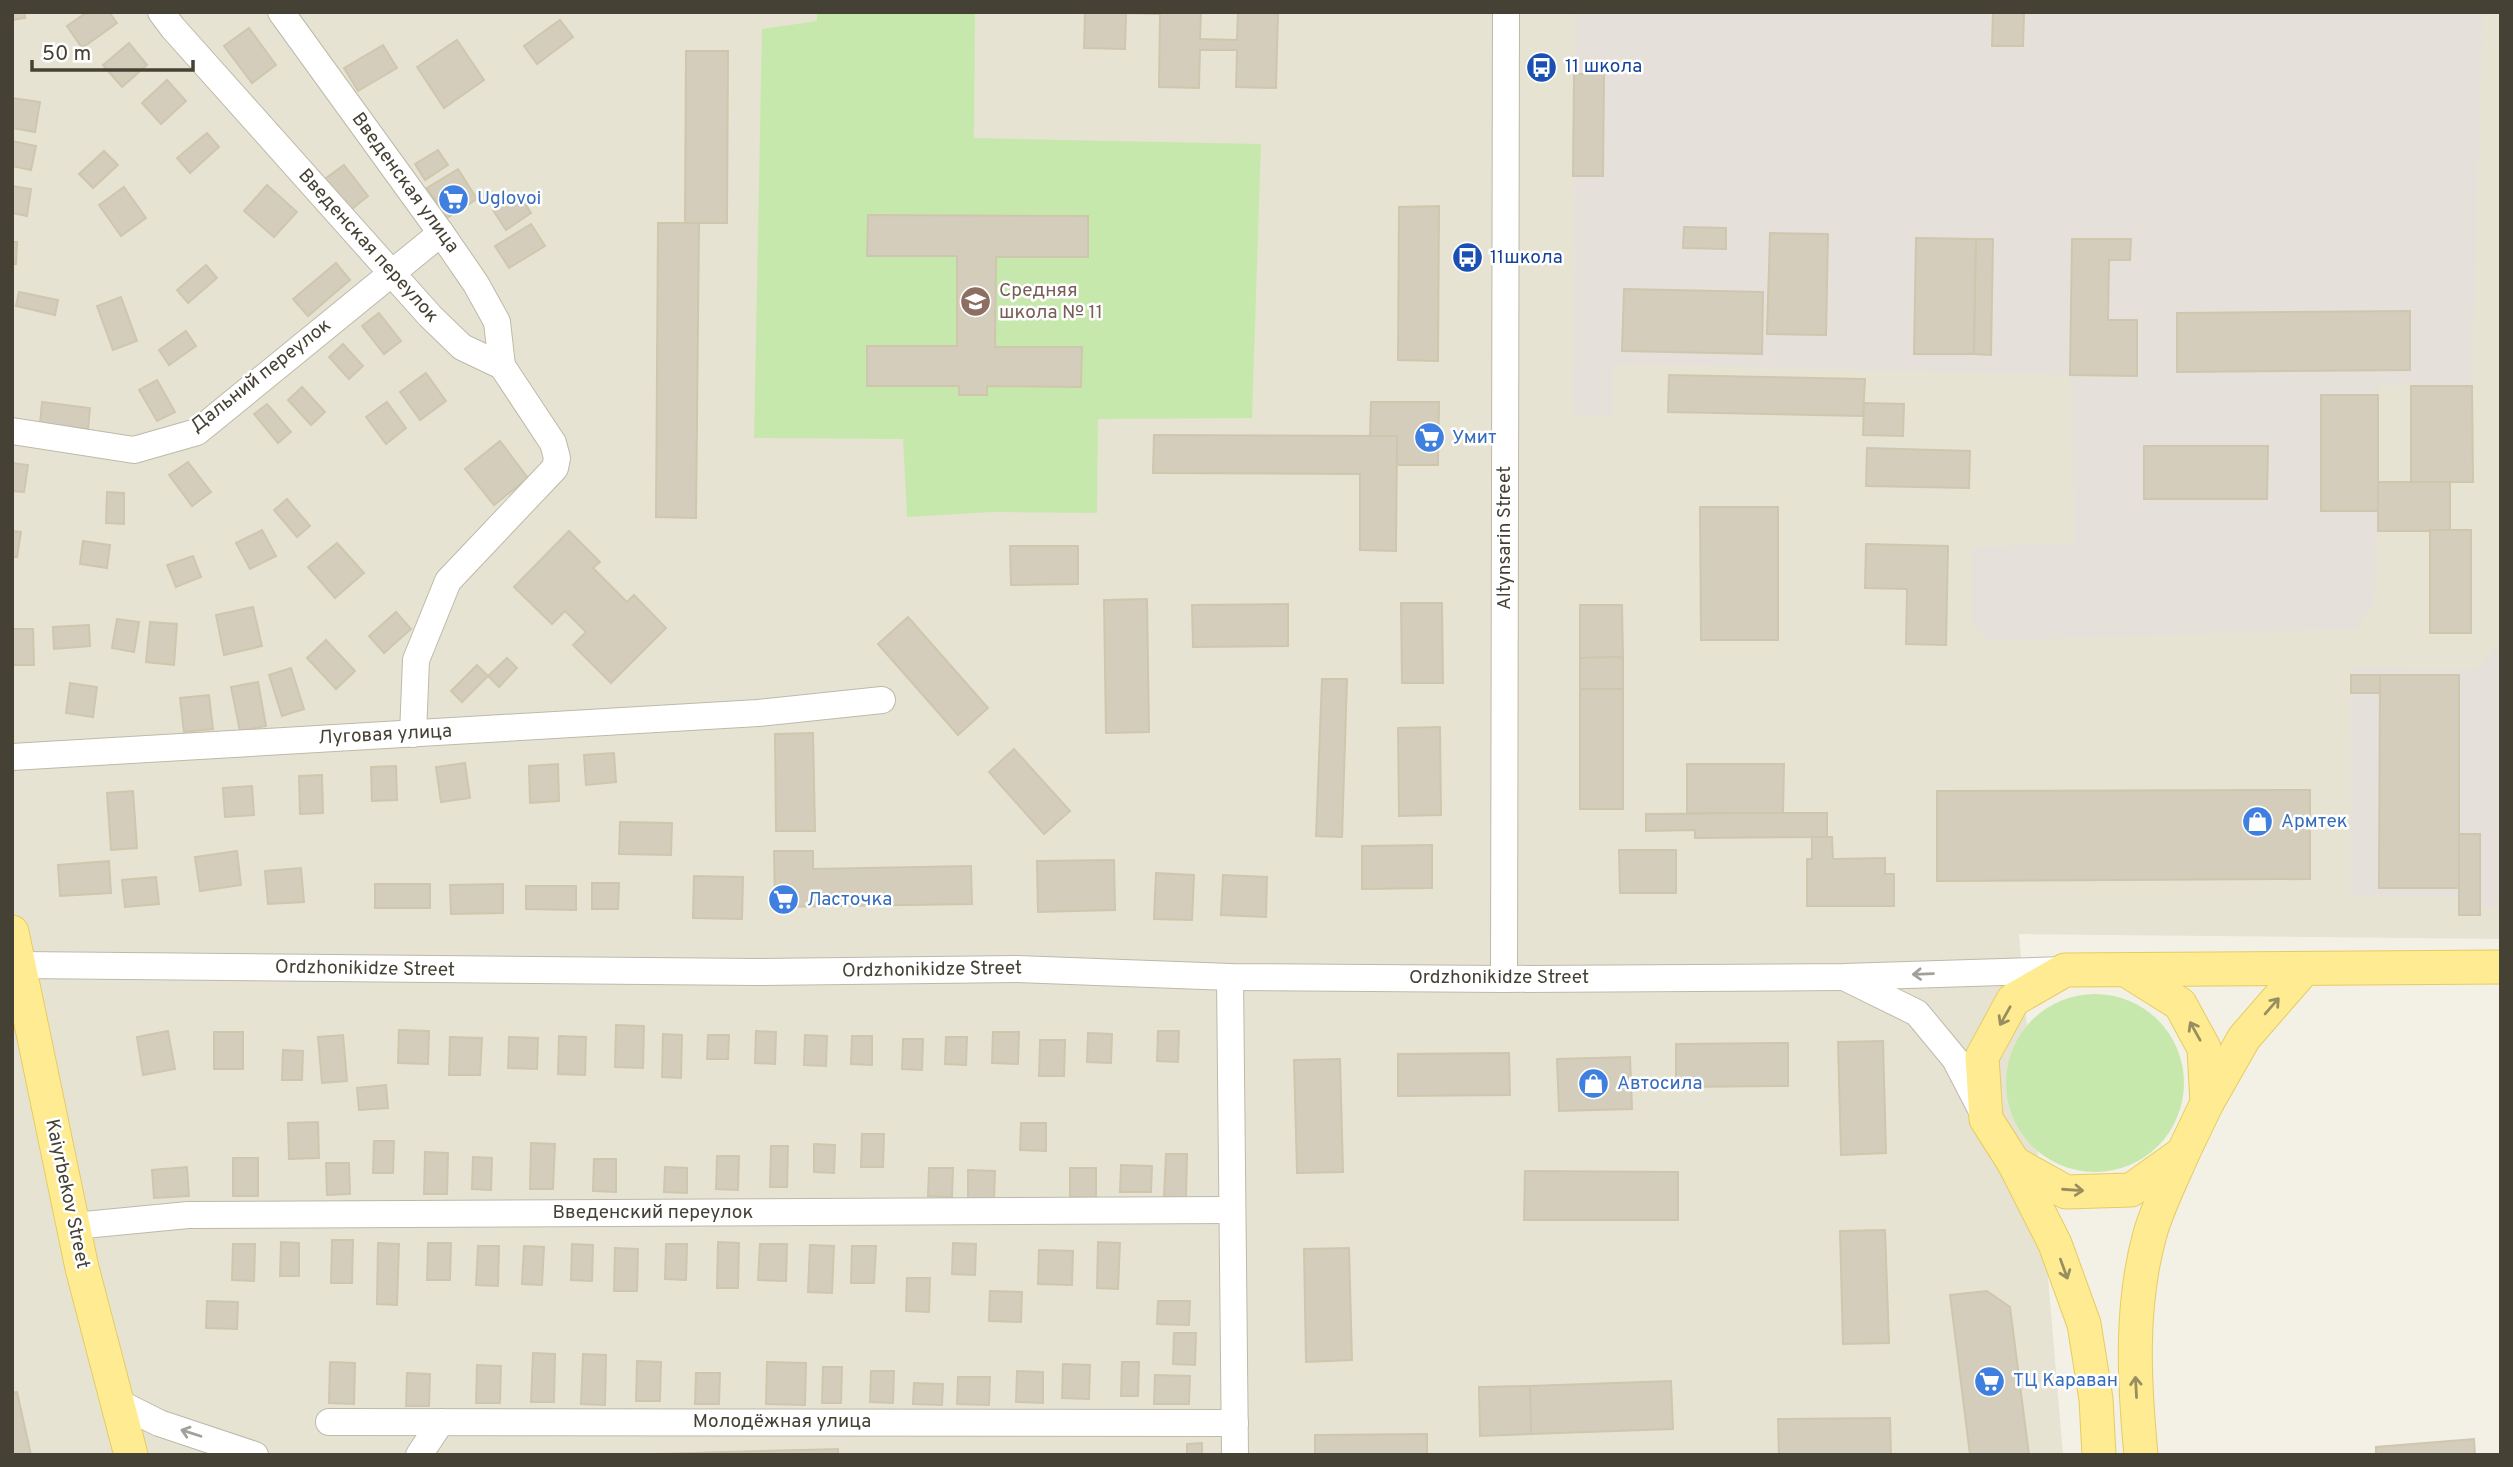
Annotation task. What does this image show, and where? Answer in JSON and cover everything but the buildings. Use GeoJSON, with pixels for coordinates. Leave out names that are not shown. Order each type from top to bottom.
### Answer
{"type":"FeatureCollection","features":[{"type":"Feature","properties":{"kind":"main road","name":"Kaiyrbekov Street"},"geometry":{"type":"LineString","coordinates":[[12,932],[82,1268],[131,1455]]}},
{"type":"Feature","properties":{"kind":"main road"},"geometry":{"type":"LineString","coordinates":[[2099,1455],[2096,1399],[2084,1324],[2055,1244],[2014,1163],[1986,1119],[1982,1057],[2013,1000],[2065,970],[2501,967]]}},
{"type":"Feature","properties":{"kind":"main road"},"geometry":{"type":"LineString","coordinates":[[2141,1455],[2135,1386],[2136,1315],[2150,1233],[2207,1103],[2244,1038],[2304,970]]}},
{"type":"Feature","properties":{"kind":"main road"},"geometry":{"type":"LineString","coordinates":[[2129,971],[2180,1004],[2204,1048],[2207,1103]]}},
{"type":"Feature","properties":{"kind":"main road"},"geometry":{"type":"LineString","coordinates":[[2014,1163],[2066,1192],[2131,1189],[2183,1153]]}},
{"type":"Feature","properties":{"kind":"street","name":"Введенская переулок"},"geometry":{"type":"LineString","coordinates":[[161,12],[390,272],[462,347],[502,366]]}},
{"type":"Feature","properties":{"kind":"street","name":"Введенская улица"},"geometry":{"type":"LineString","coordinates":[[281,12],[476,284],[497,322],[502,366]]}},
{"type":"Feature","properties":{"kind":"street","name":"Altynsarin Street"},"geometry":{"type":"LineString","coordinates":[[1504,979],[1506,12]]}},
{"type":"Feature","properties":{"kind":"street","name":"Дальний переулок"},"geometry":{"type":"LineString","coordinates":[[12,431],[134,450],[197,432],[441,233]]}},
{"type":"Feature","properties":{"kind":"street"},"geometry":{"type":"LineString","coordinates":[[413,734],[416,660],[448,581],[555,468],[557,458],[553,443],[502,366]]}},
{"type":"Feature","properties":{"kind":"street","name":"Луговая улица"},"geometry":{"type":"LineString","coordinates":[[12,757],[758,713],[883,700]]}},
{"type":"Feature","properties":{"kind":"street","name":"Ordzhonikidze Street"},"geometry":{"type":"LineString","coordinates":[[20,965],[757,972],[1017,969],[1230,976],[1504,979],[1844,977],[2065,970]]}},
{"type":"Feature","properties":{"kind":"street"},"geometry":{"type":"LineString","coordinates":[[1230,976],[1235,1455]]}},
{"type":"Feature","properties":{"kind":"street"},"geometry":{"type":"LineString","coordinates":[[1844,977],[1917,1013],[1955,1059],[1986,1119]]}},
{"type":"Feature","properties":{"kind":"street","name":"Введенский переулок"},"geometry":{"type":"LineString","coordinates":[[74,1226],[188,1215],[1232,1210]]}},
{"type":"Feature","properties":{"kind":"street"},"geometry":{"type":"LineString","coordinates":[[119,1402],[159,1423],[255,1455]]}},
{"type":"Feature","properties":{"kind":"street","name":"Молодёжная улица"},"geometry":{"type":"LineString","coordinates":[[329,1422],[1235,1423]]}},
{"type":"Feature","properties":{"kind":"street"},"geometry":{"type":"LineString","coordinates":[[419,1455],[440,1422]]}},
{"type":"Feature","properties":{"kind":"shaded area"},"geometry":{"type":"Polygon","coordinates":[[[12,12],[2501,12],[2501,939],[2019,934],[2063,1455],[12,1455],[12,12]]]}},
{"type":"Feature","properties":{"kind":"shaded area"},"geometry":{"type":"Polygon","coordinates":[[[1575,12],[2483,12],[2472,386],[2379,385],[2378,531],[2374,604],[2357,629],[1988,641],[1972,621],[1972,547],[2075,543],[2070,375],[1613,364],[1612,415],[1573,415],[1575,12]]]}},
{"type":"Feature","properties":{"kind":"shaded area"},"geometry":{"type":"Polygon","coordinates":[[[2501,642],[2501,906],[2480,906],[2480,915],[2459,915],[2458,896],[2351,897],[2350,667],[2476,670],[2501,642]]]}},
{"type":"Feature","properties":{"kind":"green space"},"geometry":{"type":"Polygon","coordinates":[[[817,12],[975,12],[974,138],[1261,144],[1252,418],[1098,419],[1097,513],[992,512],[907,517],[903,439],[754,438],[762,29],[817,21],[817,12]]]}},
{"type":"Feature","properties":{"kind":"green space"},"geometry":{"type":"Polygon","coordinates":[[[2095,994],[2129,1001],[2158,1020],[2177,1049],[2184,1083],[2177,1117],[2158,1146],[2129,1165],[2095,1172],[2061,1165],[2032,1146],[2013,1117],[2006,1083],[2013,1049],[2032,1020],[2061,1001],[2095,994]]]}},
{"type":"Feature","properties":{"kind":"place","name":"11 школа"},"geometry":{"type":"Point","coordinates":[1542,67]}},
{"type":"Feature","properties":{"kind":"place","name":"Uglovoi"},"geometry":{"type":"Point","coordinates":[454,199]}},
{"type":"Feature","properties":{"kind":"place","name":"11школа"},"geometry":{"type":"Point","coordinates":[1467,258]}},
{"type":"Feature","properties":{"kind":"place","name":"Средняя школа № 11"},"geometry":{"type":"Point","coordinates":[976,302]}},
{"type":"Feature","properties":{"kind":"place","name":"Умит"},"geometry":{"type":"Point","coordinates":[1429,438]}},
{"type":"Feature","properties":{"kind":"place","name":"Армтек"},"geometry":{"type":"Point","coordinates":[2258,822]}},
{"type":"Feature","properties":{"kind":"place","name":"Ласточка"},"geometry":{"type":"Point","coordinates":[784,900]}},
{"type":"Feature","properties":{"kind":"place","name":"Автосила"},"geometry":{"type":"Point","coordinates":[1594,1084]}},
{"type":"Feature","properties":{"kind":"place","name":"ТЦ Караван"},"geometry":{"type":"Point","coordinates":[1990,1381]}}]}
